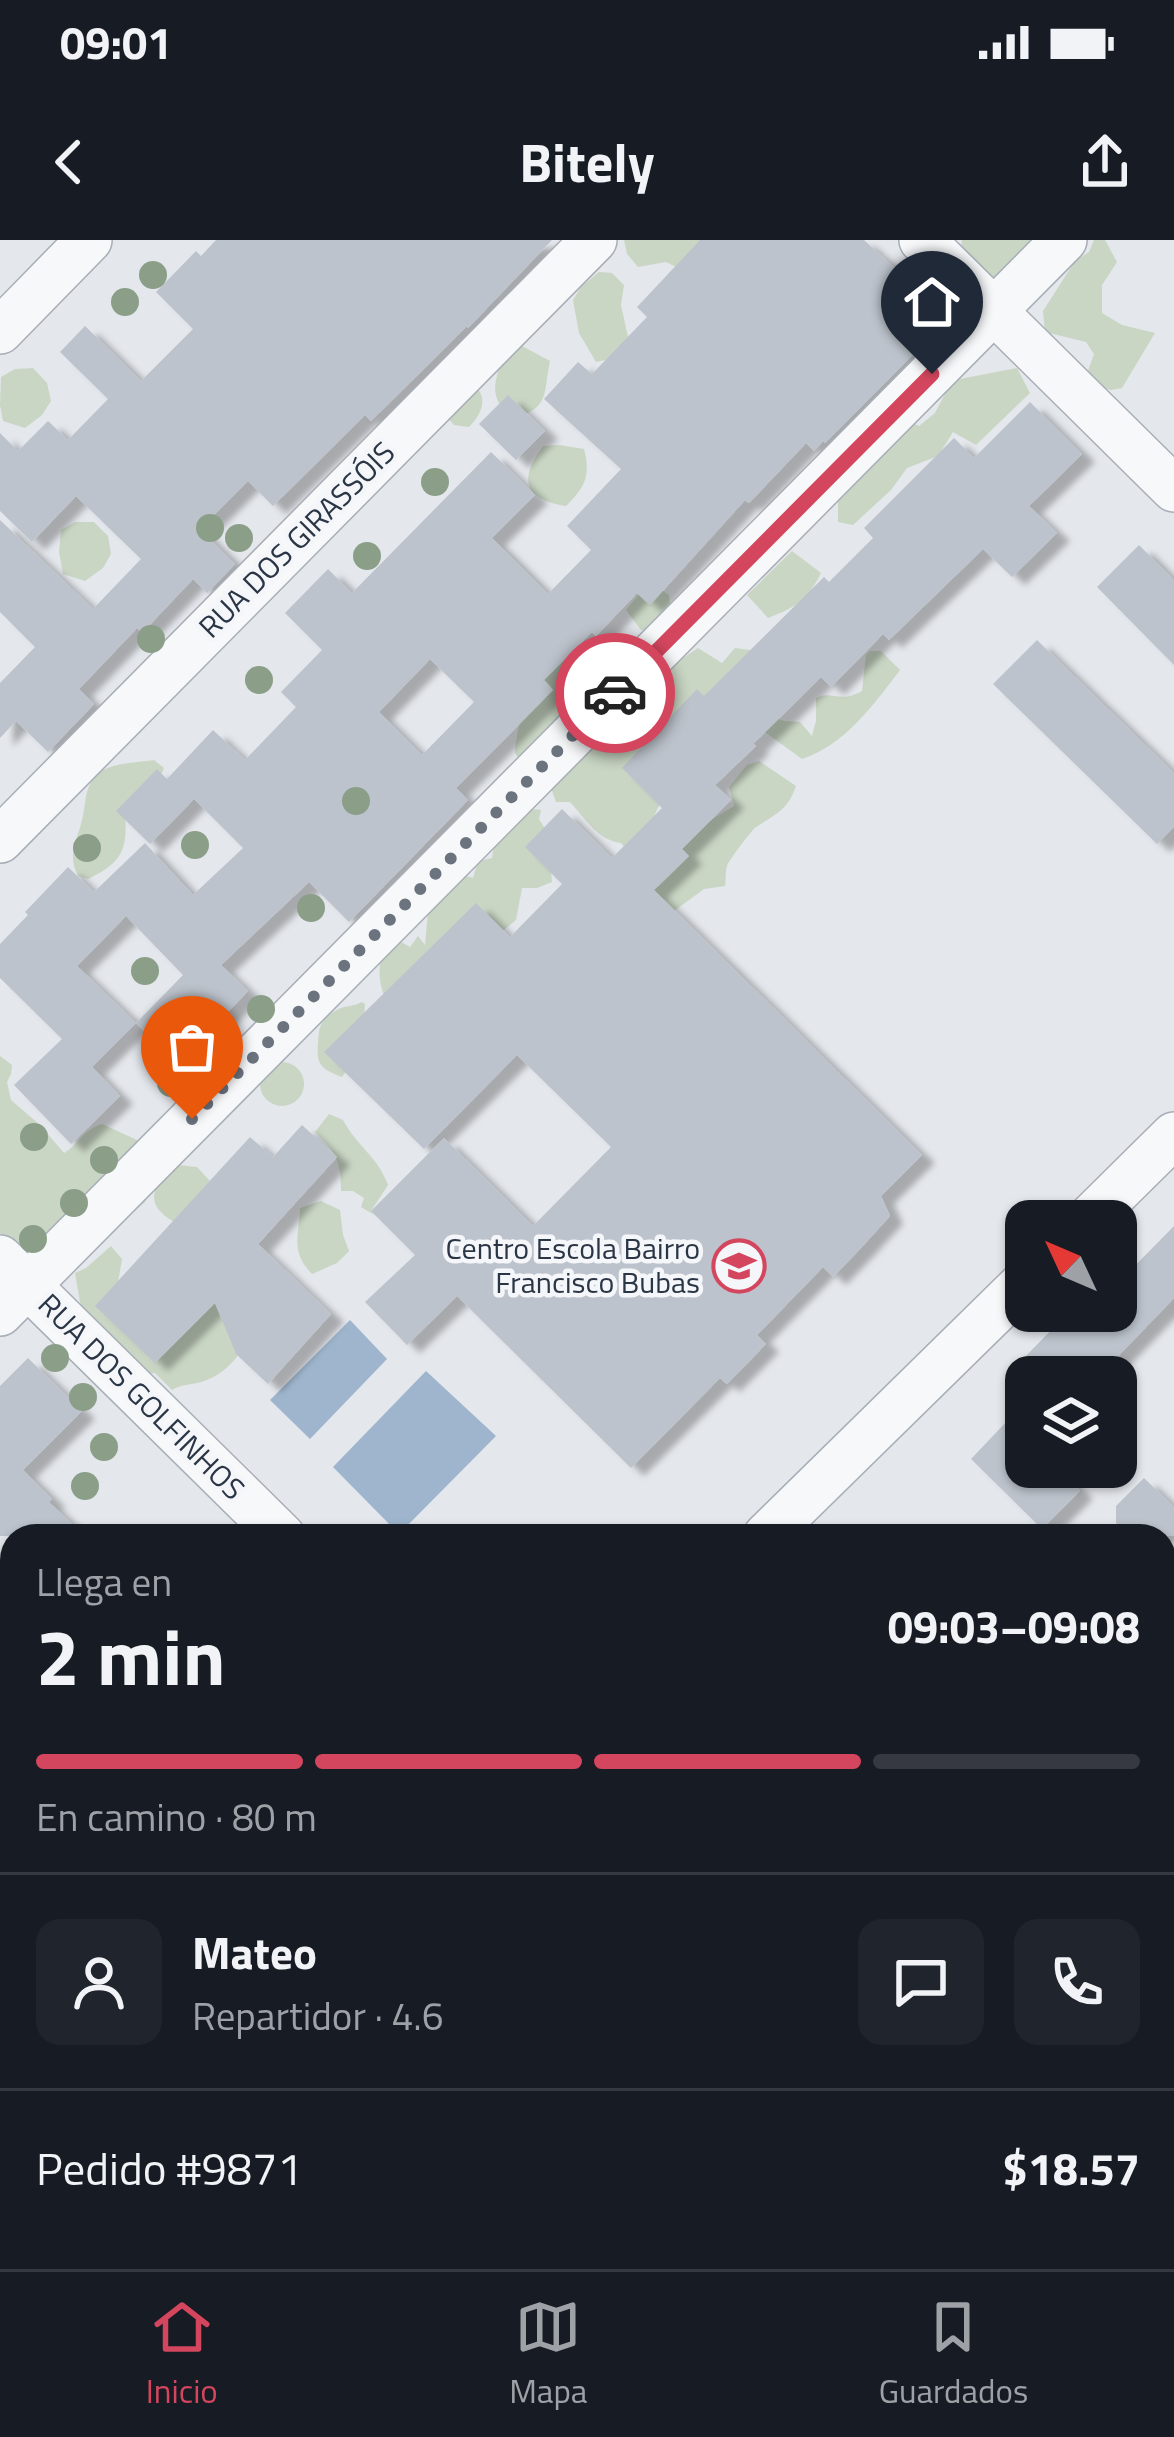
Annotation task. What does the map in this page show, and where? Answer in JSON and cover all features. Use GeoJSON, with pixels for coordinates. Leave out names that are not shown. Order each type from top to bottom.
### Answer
{"type":"FeatureCollection","features":[{"type":"Feature","properties":{"kind":"street"},"geometry":{"type":"LineString","coordinates":[[0,332],[89,240]]}},
{"type":"Feature","properties":{"kind":"street","name":"RUA DOS GIRASSÓIS"},"geometry":{"type":"LineString","coordinates":[[0,840],[594,240]]}},
{"type":"Feature","properties":{"kind":"street"},"geometry":{"type":"LineString","coordinates":[[922,240],[1174,489]]}},
{"type":"Feature","properties":{"kind":"street"},"geometry":{"type":"LineString","coordinates":[[9,1286],[1064,240]]}},
{"type":"Feature","properties":{"kind":"street"},"geometry":{"type":"LineString","coordinates":[[1108,1200],[1174,1135]]}},
{"type":"Feature","properties":{"kind":"street","name":"RUA DOS GOLFINHOS"},"geometry":{"type":"LineString","coordinates":[[9,1286],[266,1524]]}},
{"type":"Feature","properties":{"kind":"street"},"geometry":{"type":"LineString","coordinates":[[778,1524],[1005,1302]]}},
{"type":"Feature","properties":{"kind":"green space"},"geometry":{"type":"Polygon","coordinates":[[[624,240],[708,240],[678,268],[666,262],[638,267],[627,254],[624,240]]]}},
{"type":"Feature","properties":{"kind":"green space"},"geometry":{"type":"Polygon","coordinates":[[[962,240],[1048,240],[1022,295],[959,260],[962,240]]]}},
{"type":"Feature","properties":{"kind":"green space"},"geometry":{"type":"Polygon","coordinates":[[[1094,240],[1105,240],[1117,262],[1102,285],[1102,313],[1122,325],[1155,333],[1122,388],[1111,390],[1084,382],[1094,354],[1086,342],[1045,332],[1043,311],[1094,240]]]}},
{"type":"Feature","properties":{"kind":"green space"},"geometry":{"type":"Polygon","coordinates":[[[599,272],[612,273],[624,285],[621,305],[628,337],[610,359],[596,362],[579,333],[573,300],[599,272]]]}},
{"type":"Feature","properties":{"kind":"green space"},"geometry":{"type":"Polygon","coordinates":[[[522,346],[550,361],[540,404],[514,419],[499,403],[495,387],[504,349],[522,346]]]}},
{"type":"Feature","properties":{"kind":"green space"},"geometry":{"type":"Polygon","coordinates":[[[33,368],[47,383],[51,401],[25,428],[3,421],[1,377],[15,369],[33,368]]]}},
{"type":"Feature","properties":{"kind":"green space"},"geometry":{"type":"Polygon","coordinates":[[[1017,368],[1030,393],[976,445],[953,432],[938,456],[907,468],[853,525],[838,522],[838,499],[851,488],[844,478],[861,465],[872,467],[910,422],[919,426],[935,413],[948,388],[960,379],[1017,368]]]}},
{"type":"Feature","properties":{"kind":"green space"},"geometry":{"type":"Polygon","coordinates":[[[470,381],[480,392],[481,409],[469,427],[454,425],[446,416],[470,381]]]}},
{"type":"Feature","properties":{"kind":"green space"},"geometry":{"type":"Polygon","coordinates":[[[543,446],[584,449],[586,458],[585,480],[566,506],[534,493],[528,478],[543,446]]]}},
{"type":"Feature","properties":{"kind":"green space"},"geometry":{"type":"Polygon","coordinates":[[[75,522],[94,522],[108,536],[111,554],[103,568],[85,581],[63,574],[59,552],[61,530],[75,522]]]}},
{"type":"Feature","properties":{"kind":"green space"},"geometry":{"type":"Polygon","coordinates":[[[792,551],[821,573],[800,602],[768,618],[747,595],[792,551]]]}},
{"type":"Feature","properties":{"kind":"green space"},"geometry":{"type":"Polygon","coordinates":[[[646,586],[669,595],[671,614],[650,632],[641,630],[626,610],[646,586]]]}},
{"type":"Feature","properties":{"kind":"green space"},"geometry":{"type":"Polygon","coordinates":[[[698,648],[722,663],[735,648],[758,651],[764,714],[800,722],[812,736],[816,698],[862,691],[870,651],[881,651],[900,670],[845,734],[802,759],[751,722],[665,793],[655,814],[654,833],[629,853],[621,843],[599,833],[570,802],[556,802],[551,788],[597,741],[617,729],[637,698],[666,686],[674,664],[698,648]]]}},
{"type":"Feature","properties":{"kind":"green space"},"geometry":{"type":"Polygon","coordinates":[[[576,655],[590,668],[590,705],[520,761],[515,747],[528,686],[566,656],[576,655]]]}},
{"type":"Feature","properties":{"kind":"green space"},"geometry":{"type":"Polygon","coordinates":[[[154,760],[164,768],[157,785],[125,814],[120,854],[88,879],[78,876],[74,848],[93,779],[110,767],[154,760]]]}},
{"type":"Feature","properties":{"kind":"green space"},"geometry":{"type":"Polygon","coordinates":[[[759,761],[796,786],[785,806],[756,827],[736,852],[727,866],[725,886],[704,889],[662,920],[607,883],[734,806],[729,787],[747,765],[759,761]]]}},
{"type":"Feature","properties":{"kind":"green space"},"geometry":{"type":"Polygon","coordinates":[[[522,808],[541,810],[552,882],[522,888],[516,920],[392,1011],[380,980],[383,946],[389,941],[410,947],[418,936],[425,945],[428,912],[451,884],[466,876],[473,878],[478,861],[492,858],[496,831],[522,808]]]}},
{"type":"Feature","properties":{"kind":"green space"},"geometry":{"type":"Polygon","coordinates":[[[362,1002],[358,1042],[342,1077],[319,1061],[320,1028],[335,1011],[362,1002]]]}},
{"type":"Feature","properties":{"kind":"green space"},"geometry":{"type":"Polygon","coordinates":[[[0,1056],[12,1065],[7,1082],[11,1100],[64,1153],[102,1124],[137,1140],[143,1147],[150,1185],[145,1202],[125,1219],[44,1254],[17,1254],[0,1233],[0,1056]]]}},
{"type":"Feature","properties":{"kind":"green space"},"geometry":{"type":"Polygon","coordinates":[[[282,1062],[298,1068],[304,1084],[298,1100],[282,1106],[266,1100],[260,1084],[266,1068],[282,1062]]]}},
{"type":"Feature","properties":{"kind":"green space"},"geometry":{"type":"Polygon","coordinates":[[[329,1114],[343,1120],[384,1175],[388,1185],[371,1211],[376,1216],[361,1207],[364,1198],[341,1191],[336,1158],[315,1132],[329,1114]]]}},
{"type":"Feature","properties":{"kind":"green space"},"geometry":{"type":"Polygon","coordinates":[[[178,1165],[197,1167],[210,1181],[174,1222],[154,1200],[158,1186],[178,1165]]]}},
{"type":"Feature","properties":{"kind":"green space"},"geometry":{"type":"Polygon","coordinates":[[[321,1201],[340,1210],[349,1251],[337,1263],[312,1274],[298,1251],[300,1208],[321,1201]]]}},
{"type":"Feature","properties":{"kind":"green space"},"geometry":{"type":"Polygon","coordinates":[[[111,1246],[122,1259],[113,1312],[221,1277],[246,1344],[222,1372],[172,1390],[155,1373],[144,1374],[83,1320],[75,1273],[111,1246]]]}},
{"type":"Feature","properties":{"kind":"water"},"geometry":{"type":"Polygon","coordinates":[[[350,1320],[387,1359],[310,1439],[270,1400],[350,1320]]]}},
{"type":"Feature","properties":{"kind":"water"},"geometry":{"type":"Polygon","coordinates":[[[426,1371],[496,1436],[409,1524],[389,1524],[333,1467],[426,1371]]]}},
{"type":"Feature","properties":{"kind":"building"},"geometry":{"type":"Polygon","coordinates":[[[216,240],[552,240],[371,421],[365,415],[273,506],[248,481],[200,529],[235,564],[207,593],[193,579],[142,633],[137,628],[79,689],[94,704],[48,752],[16,721],[0,738],[0,683],[35,647],[0,612],[0,520],[93,609],[141,559],[76,496],[32,542],[0,511],[0,433],[18,451],[48,421],[68,440],[108,399],[60,352],[85,326],[141,381],[193,329],[156,292],[196,251],[201,256],[216,240]]]}},
{"type":"Feature","properties":{"kind":"building"},"geometry":{"type":"Polygon","coordinates":[[[700,240],[864,240],[949,318],[825,443],[814,451],[806,443],[749,503],[745,500],[650,605],[637,593],[544,680],[553,690],[456,788],[468,800],[349,922],[309,882],[221,965],[248,991],[219,1021],[235,1037],[194,1079],[136,1023],[92,1067],[120,1096],[71,1144],[14,1085],[62,1039],[0,978],[0,944],[68,867],[94,892],[145,843],[193,895],[243,848],[194,799],[150,844],[116,811],[157,769],[167,779],[213,730],[245,760],[296,707],[281,692],[322,650],[285,613],[328,569],[352,593],[491,452],[535,495],[492,538],[548,594],[591,550],[567,526],[621,469],[544,399],[578,362],[592,374],[647,317],[637,307],[700,240]],[[430,659],[379,712],[422,755],[474,702],[430,659]],[[126,916],[77,966],[136,1023],[183,975],[126,916]]]}},
{"type":"Feature","properties":{"kind":"building"},"geometry":{"type":"Polygon","coordinates":[[[508,395],[545,431],[516,460],[479,424],[508,395]]]}},
{"type":"Feature","properties":{"kind":"building"},"geometry":{"type":"Polygon","coordinates":[[[1030,402],[1082,454],[1029,506],[1057,533],[1012,577],[983,549],[889,640],[883,634],[831,687],[821,677],[715,785],[731,800],[682,849],[689,856],[654,890],[922,1155],[881,1196],[890,1216],[859,1250],[833,1277],[823,1267],[757,1335],[766,1344],[727,1384],[720,1378],[631,1468],[457,1296],[407,1345],[365,1302],[415,1255],[371,1211],[444,1138],[533,1226],[611,1147],[517,1055],[424,1149],[324,1052],[476,903],[510,937],[562,884],[525,847],[562,809],[612,858],[662,808],[622,768],[697,689],[704,696],[824,577],[829,582],[873,538],[864,528],[954,438],[974,458],[1030,402]]]}},
{"type":"Feature","properties":{"kind":"building"},"geometry":{"type":"Polygon","coordinates":[[[1139,545],[1174,580],[1174,665],[1097,587],[1139,545]]]}},
{"type":"Feature","properties":{"kind":"building"},"geometry":{"type":"Polygon","coordinates":[[[1037,640],[1174,773],[1174,827],[1157,844],[993,684],[1037,640]]]}},
{"type":"Feature","properties":{"kind":"building"},"geometry":{"type":"Polygon","coordinates":[[[302,1125],[337,1157],[258,1244],[331,1314],[268,1384],[236,1354],[215,1303],[155,1363],[95,1306],[250,1137],[273,1157],[302,1125]]]}},
{"type":"Feature","properties":{"kind":"building"},"geometry":{"type":"Polygon","coordinates":[[[1174,1226],[1174,1298],[1118,1356],[1026,1356],[1049,1332],[1137,1332],[1137,1264],[1174,1226]]]}},
{"type":"Feature","properties":{"kind":"building"},"geometry":{"type":"Polygon","coordinates":[[[28,1358],[82,1411],[23,1470],[72,1524],[0,1524],[0,1386],[28,1358]]]}},
{"type":"Feature","properties":{"kind":"building"},"geometry":{"type":"Polygon","coordinates":[[[1005,1423],[1005,1488],[1080,1491],[1047,1524],[1037,1524],[971,1459],[1005,1423]]]}},
{"type":"Feature","properties":{"kind":"building"},"geometry":{"type":"Polygon","coordinates":[[[1144,1478],[1174,1507],[1174,1524],[1116,1523],[1116,1506],[1144,1478]]]}},
{"type":"Feature","properties":{"kind":"way so far"},"geometry":{"type":"LineString","coordinates":[[192,1119],[615,693]]}},
{"type":"Feature","properties":{"kind":"place","name":"Centro Escola Bairro Francisco Bubas"},"geometry":{"type":"Point","coordinates":[739,1266]}},
{"type":"Feature","properties":{"kind":"route"},"geometry":{"type":"LineString","coordinates":[[615,693],[932,374]]}}]}
